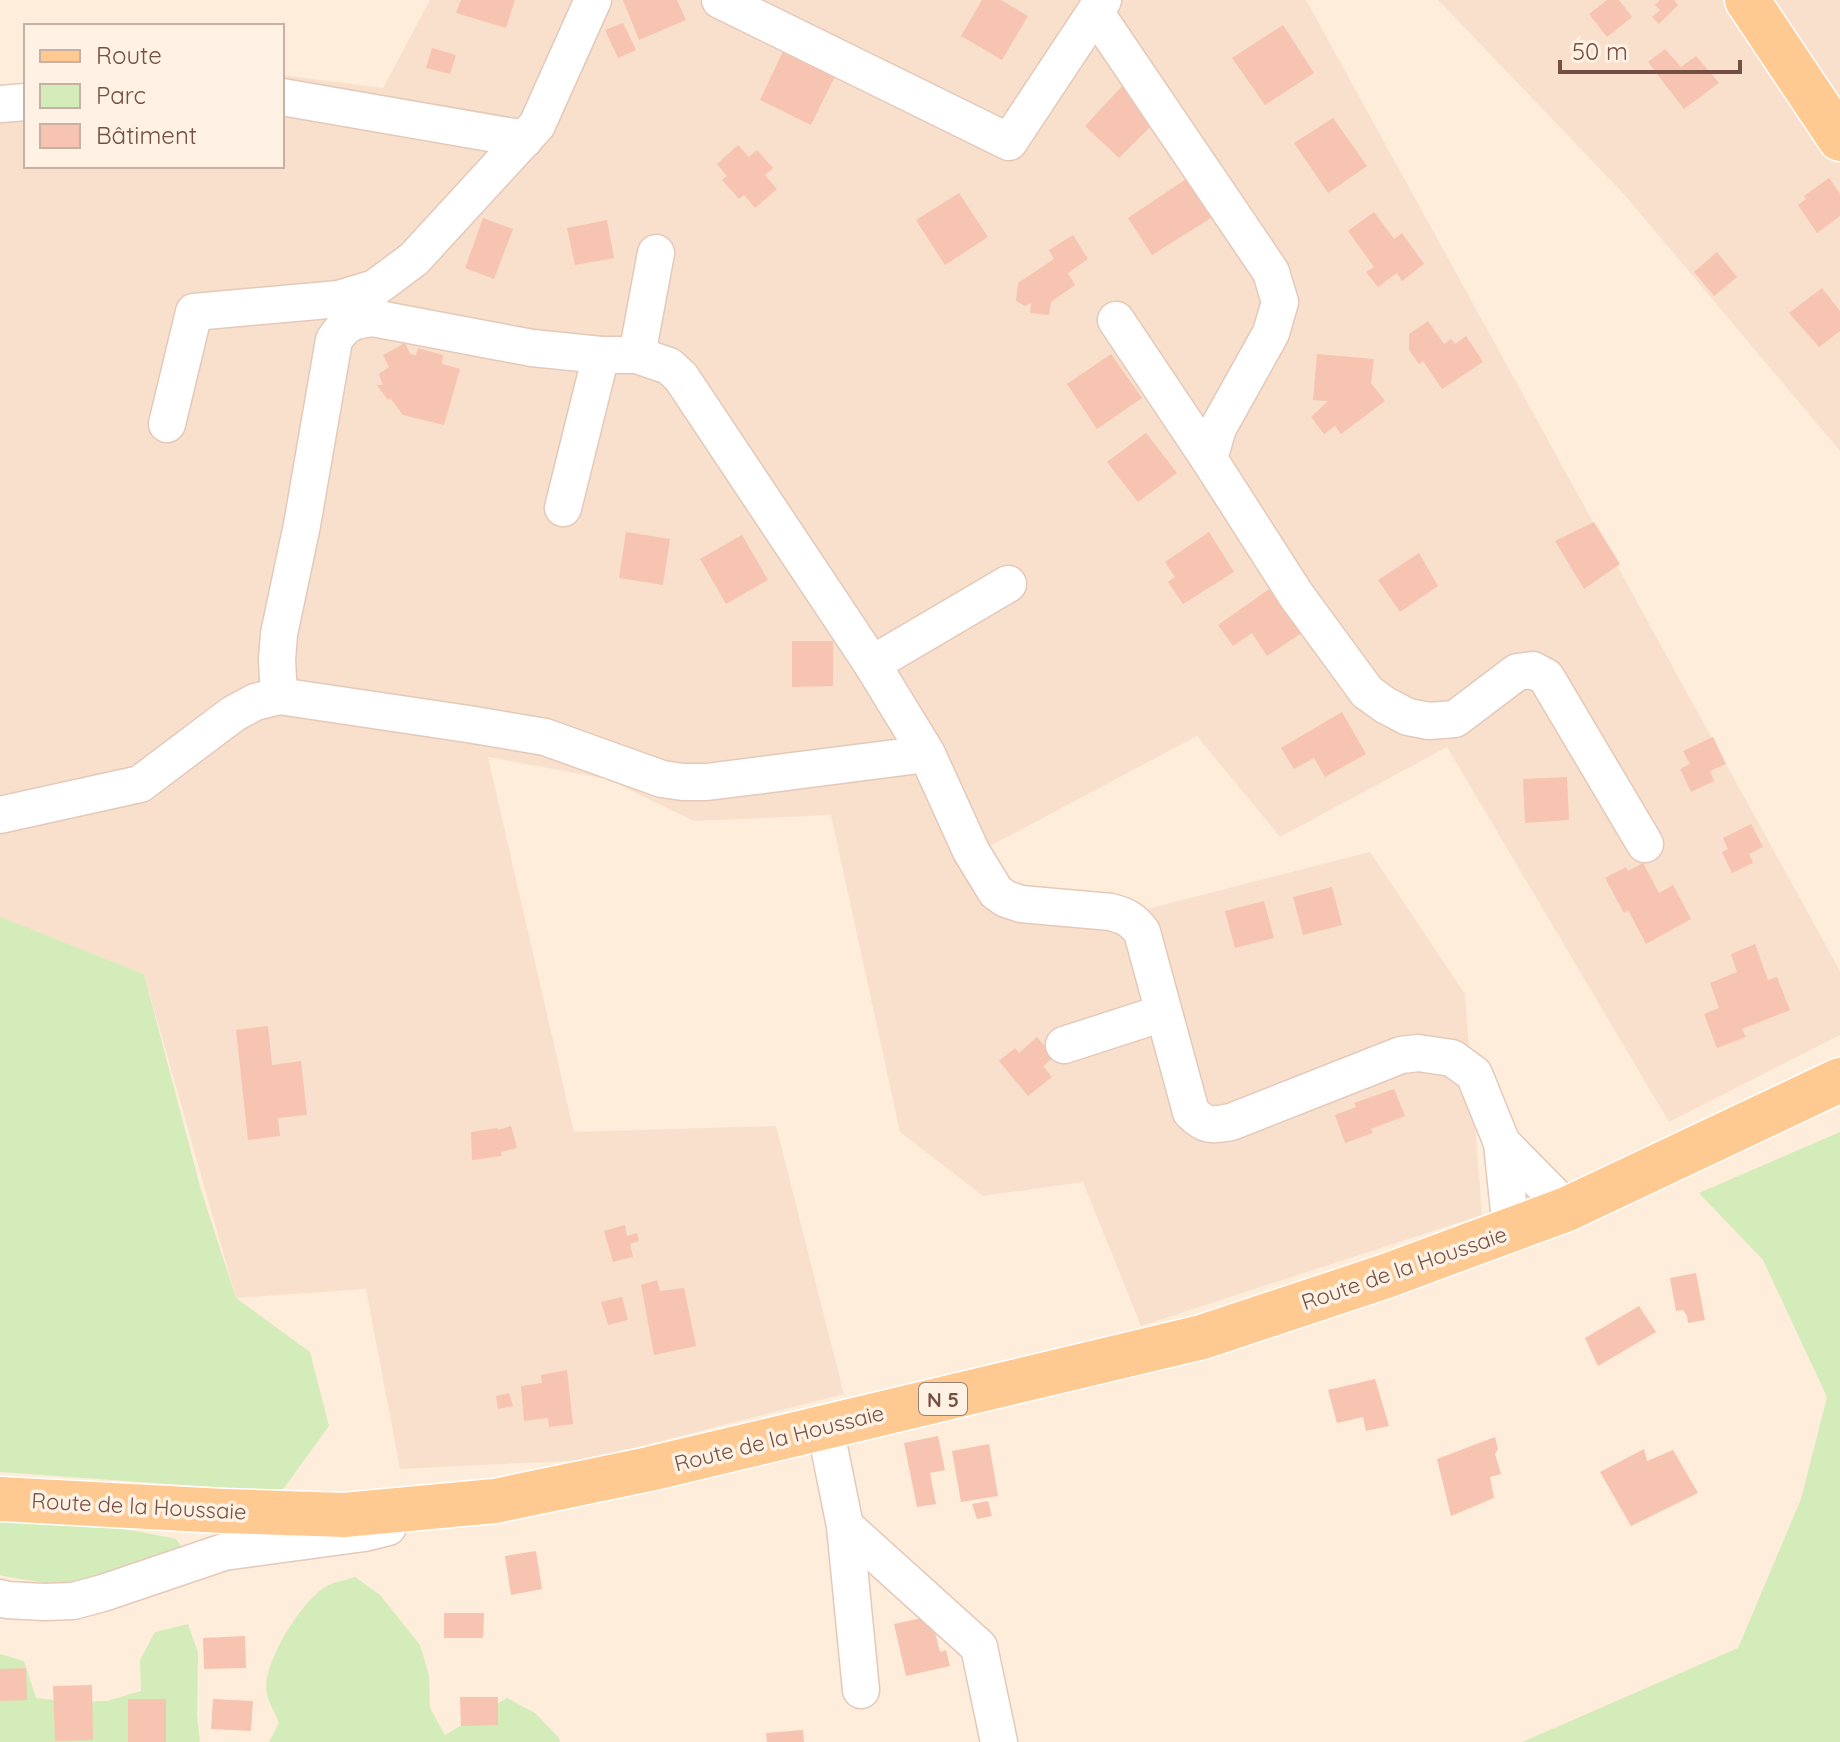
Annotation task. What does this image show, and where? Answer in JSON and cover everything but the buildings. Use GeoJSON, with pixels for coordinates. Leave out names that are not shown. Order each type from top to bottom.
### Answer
{"type":"FeatureCollection","features":[{"type":"Feature","properties":{"kind":"main road"},"geometry":{"type":"LineString","coordinates":[[1747,0],[1840,139]]}},
{"type":"Feature","properties":{"kind":"main road","name":"Route de la Houssaie"},"geometry":{"type":"LineString","coordinates":[[0,1499],[344,1515],[510,1498],[649,1469],[1202,1337],[1386,1276],[1567,1209],[1840,1080]]}},
{"type":"Feature","properties":{"kind":"street"},"geometry":{"type":"LineString","coordinates":[[167,424],[194,312],[339,299],[375,288],[414,259],[537,125],[593,0]]}},
{"type":"Feature","properties":{"kind":"street"},"geometry":{"type":"LineString","coordinates":[[720,0],[1009,142],[1099,6],[1271,272],[1280,302],[1271,333],[1218,428],[1209,459]]}},
{"type":"Feature","properties":{"kind":"street"},"geometry":{"type":"LineString","coordinates":[[284,97],[525,139]]}},
{"type":"Feature","properties":{"kind":"street"},"geometry":{"type":"LineString","coordinates":[[0,104],[24,102]]}},
{"type":"Feature","properties":{"kind":"street"},"geometry":{"type":"LineString","coordinates":[[637,355],[656,253]]}},
{"type":"Feature","properties":{"kind":"street"},"geometry":{"type":"LineString","coordinates":[[279,696],[279,634],[302,525],[334,340],[343,326],[356,320],[373,318],[532,348],[637,355],[669,366],[681,377],[872,664],[927,754],[971,851],[996,892],[1021,904],[1125,915],[1142,932],[1191,1112],[1202,1123],[1216,1125],[1231,1122],[1401,1055],[1418,1053],[1452,1058],[1474,1074],[1502,1143],[1511,1231]]}},
{"type":"Feature","properties":{"kind":"street"},"geometry":{"type":"LineString","coordinates":[[1116,320],[1296,595],[1367,692],[1408,717],[1429,721],[1455,719],[1517,672],[1533,670],[1546,677],[1645,844]]}},
{"type":"Feature","properties":{"kind":"street"},"geometry":{"type":"LineString","coordinates":[[563,508],[601,355]]}},
{"type":"Feature","properties":{"kind":"street"},"geometry":{"type":"LineString","coordinates":[[872,664],[1008,584]]}},
{"type":"Feature","properties":{"kind":"street"},"geometry":{"type":"LineString","coordinates":[[0,815],[140,784],[233,714],[255,702],[279,696],[545,737],[662,779],[683,782],[707,782],[927,754]]}},
{"type":"Feature","properties":{"kind":"street"},"geometry":{"type":"LineString","coordinates":[[1064,1045],[1163,1013]]}},
{"type":"Feature","properties":{"kind":"street"},"geometry":{"type":"LineString","coordinates":[[1502,1143],[1567,1209]]}},
{"type":"Feature","properties":{"kind":"street"},"geometry":{"type":"LineString","coordinates":[[825,1427],[845,1526],[861,1690]]}},
{"type":"Feature","properties":{"kind":"street"},"geometry":{"type":"LineString","coordinates":[[0,1598],[73,1601],[224,1552],[364,1533],[408,1521],[419,1508]]}},
{"type":"Feature","properties":{"kind":"street"},"geometry":{"type":"LineString","coordinates":[[845,1526],[979,1647],[999,1742]]}},
{"type":"Feature","properties":{"kind":"shaded area"},"geometry":{"type":"Polygon","coordinates":[[[430,0],[1306,0],[1840,971],[1840,1035],[1669,1122],[1447,747],[1280,837],[1197,736],[990,846],[1019,893],[1147,909],[1370,852],[1465,994],[1482,1215],[1141,1326],[1083,1182],[983,1196],[900,1132],[831,815],[694,821],[607,779],[488,757],[574,1132],[776,1126],[844,1394],[587,1460],[400,1469],[366,1289],[236,1298],[144,974],[0,918],[0,87],[24,85],[24,168],[284,168],[284,75],[383,88],[430,0]]]}},
{"type":"Feature","properties":{"kind":"shaded area"},"geometry":{"type":"Polygon","coordinates":[[[1438,0],[1840,0],[1840,451],[1623,193],[1438,0]]]}},
{"type":"Feature","properties":{"kind":"green space"},"geometry":{"type":"Polygon","coordinates":[[[0,917],[144,974],[201,1190],[236,1298],[310,1352],[329,1426],[281,1492],[0,1472],[0,917]]]}},
{"type":"Feature","properties":{"kind":"green space"},"geometry":{"type":"Polygon","coordinates":[[[1840,1132],[1840,1742],[1522,1742],[1738,1648],[1801,1499],[1827,1397],[1763,1260],[1699,1193],[1840,1132]]]}},
{"type":"Feature","properties":{"kind":"green space"},"geometry":{"type":"Polygon","coordinates":[[[0,1515],[132,1530],[176,1539],[196,1567],[71,1587],[0,1575],[0,1515]]]}},
{"type":"Feature","properties":{"kind":"green space"},"geometry":{"type":"Polygon","coordinates":[[[355,1577],[380,1595],[420,1645],[429,1675],[430,1708],[445,1735],[507,1698],[535,1713],[560,1742],[269,1742],[279,1723],[267,1694],[270,1667],[276,1652],[295,1620],[316,1594],[328,1585],[355,1577]]]}},
{"type":"Feature","properties":{"kind":"green space"},"geometry":{"type":"Polygon","coordinates":[[[188,1624],[198,1653],[197,1716],[200,1742],[0,1742],[0,1654],[24,1661],[36,1698],[107,1701],[141,1691],[140,1660],[155,1632],[188,1624]]]}}]}
